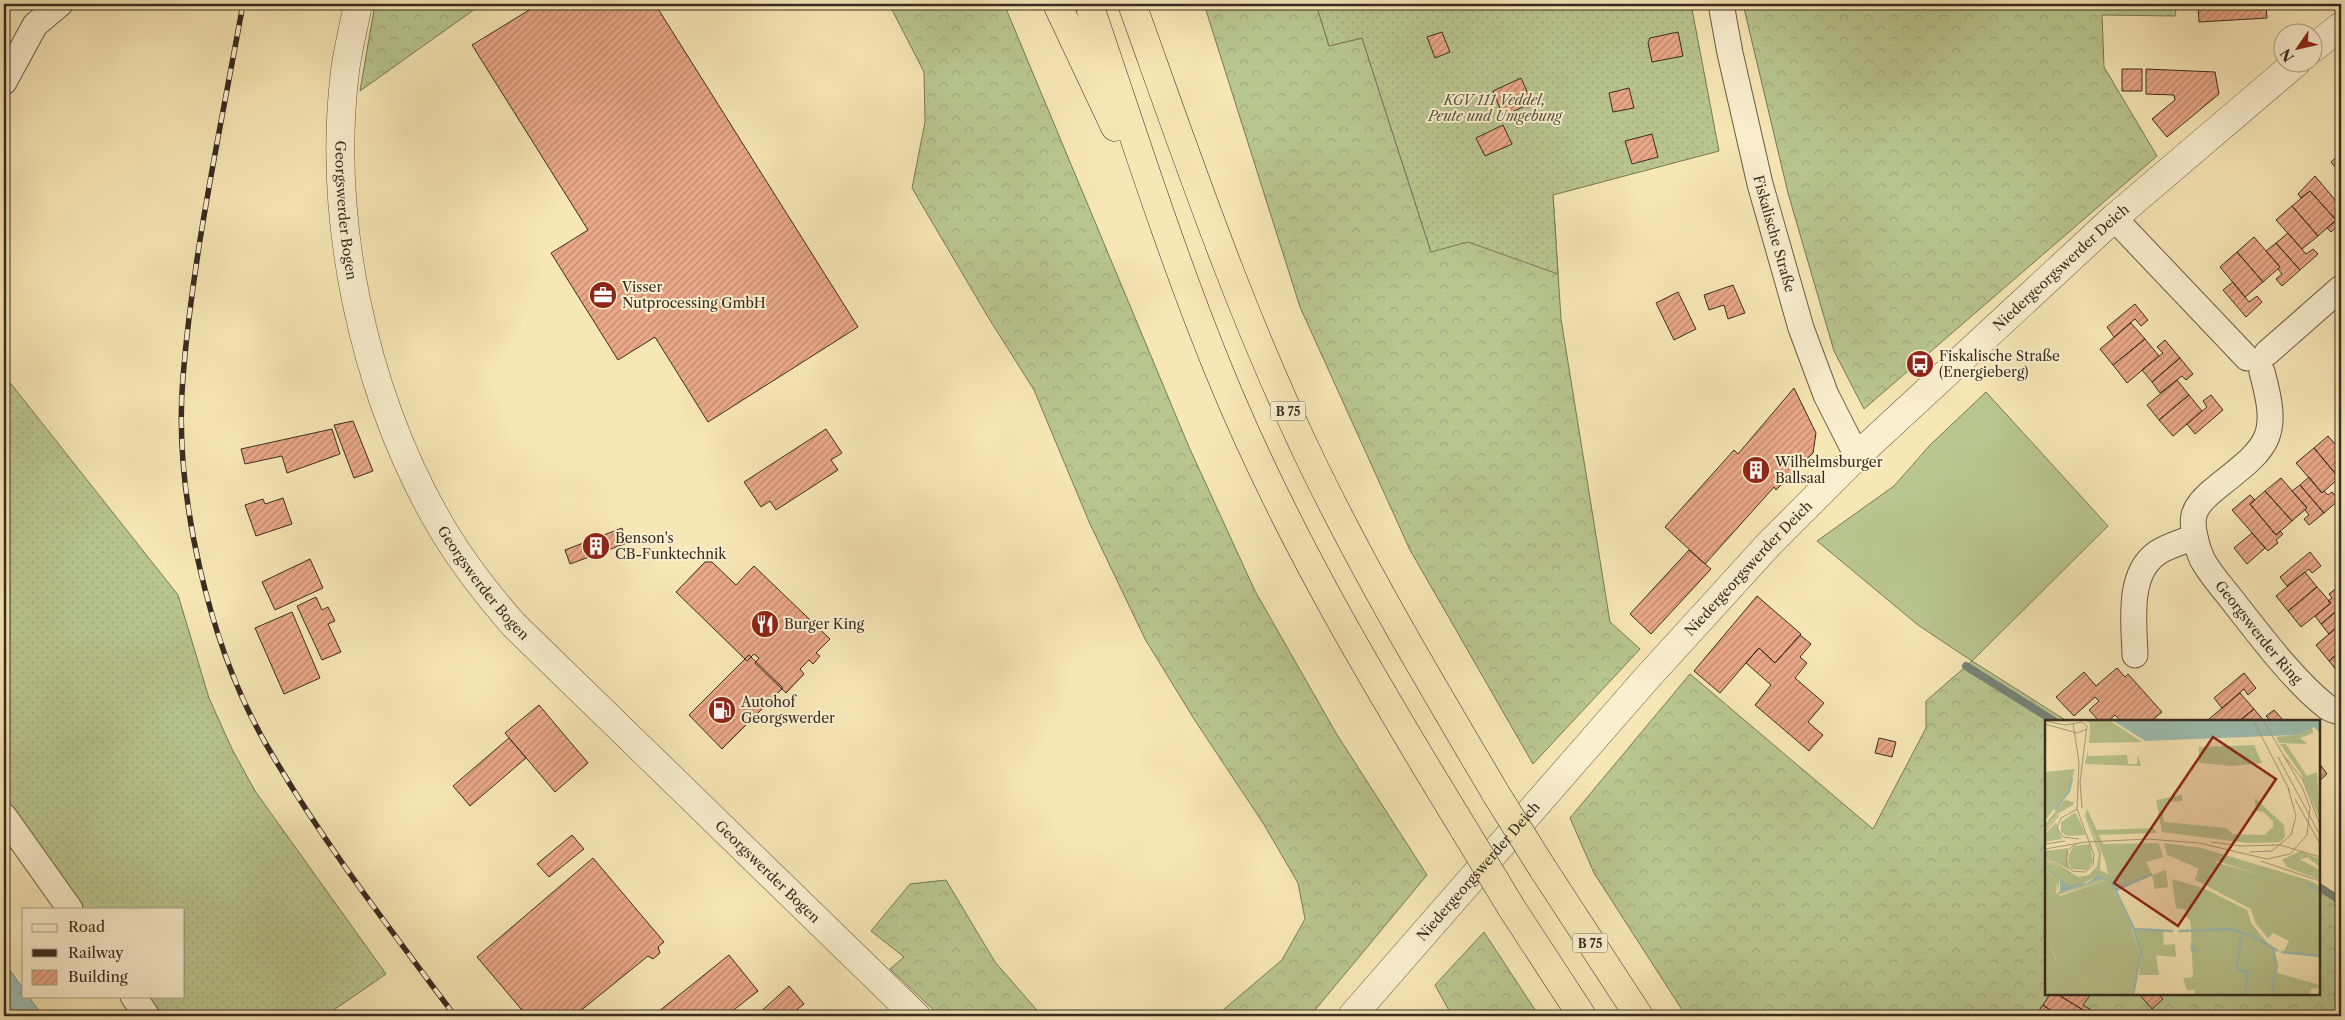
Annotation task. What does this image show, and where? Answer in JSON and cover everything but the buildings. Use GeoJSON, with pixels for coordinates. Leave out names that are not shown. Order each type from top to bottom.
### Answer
{"type":"FeatureCollection","features":[{"type":"Feature","properties":{"kind":"highway"},"geometry":{"type":"LineString","coordinates":[[1057,4],[1172,251]]}},
{"type":"Feature","properties":{"kind":"highway"},"geometry":{"type":"LineString","coordinates":[[1089,4],[1172,251],[1223,381],[1273,491],[1317,579],[1364,665],[1511,907],[1582,1016]]}},
{"type":"Feature","properties":{"kind":"highway","name":"B 75"},"geometry":{"type":"LineString","coordinates":[[1132,4],[1238,293],[1310,459],[1414,654],[1496,794],[1639,1016]]}},
{"type":"Feature","properties":{"kind":"street"},"geometry":{"type":"LineString","coordinates":[[4,82],[35,25],[60,4]]}},
{"type":"Feature","properties":{"kind":"street","name":"Georgswerder Bogen"},"geometry":{"type":"LineString","coordinates":[[358,4],[345,71],[342,138],[342,209],[350,267],[365,336],[388,412],[412,471],[436,519],[482,588],[514,625],[916,1016]]}},
{"type":"Feature","properties":{"kind":"street","name":"Fiskalische Straße"},"geometry":{"type":"LineString","coordinates":[[1721,4],[1730,53],[1760,184],[1801,328],[1826,395],[1857,456]]}},
{"type":"Feature","properties":{"kind":"street"},"geometry":{"type":"LineString","coordinates":[[2322,41],[2341,26]]}},
{"type":"Feature","properties":{"kind":"street","name":"Niedergeorgswerder Deich"},"geometry":{"type":"LineString","coordinates":[[1352,1016],[1646,679],[1770,543],[1857,456],[2114,218],[2285,72]]}},
{"type":"Feature","properties":{"kind":"street"},"geometry":{"type":"LineString","coordinates":[[2114,218],[2259,361],[2341,288]]}},
{"type":"Feature","properties":{"kind":"street","name":"Georgswerder Ring"},"geometry":{"type":"LineString","coordinates":[[2259,361],[2270,408],[2271,426],[2268,437],[2254,458],[2204,497],[2194,515],[2195,537],[2202,559],[2264,640],[2314,695],[2330,708],[2341,712]]}},
{"type":"Feature","properties":{"kind":"street"},"geometry":{"type":"LineString","coordinates":[[2134,655],[2134,593],[2144,568],[2160,550],[2195,537]]}},
{"type":"Feature","properties":{"kind":"street"},"geometry":{"type":"LineString","coordinates":[[4,816],[69,908]]}},
{"type":"Feature","properties":{"kind":"street"},"geometry":{"type":"LineString","coordinates":[[134,998],[147,1016]]}},
{"type":"Feature","properties":{"kind":"green space"},"geometry":{"type":"Polygon","coordinates":[[[375,4],[482,4],[360,91],[375,4]]]}},
{"type":"Feature","properties":{"kind":"green space"},"geometry":{"type":"Polygon","coordinates":[[[889,4],[1004,4],[1189,447],[1255,591],[1336,733],[1427,875],[1310,1016],[1216,1016],[1282,960],[1305,919],[1298,883],[1263,823],[1194,719],[1145,639],[1090,524],[1034,390],[988,317],[912,188],[925,122],[924,72],[889,4]]]}},
{"type":"Feature","properties":{"kind":"green space"},"geometry":{"type":"Polygon","coordinates":[[[1204,4],[1316,4],[1329,46],[1362,38],[1431,252],[1553,195],[1561,319],[1610,622],[1640,649],[1533,764],[1410,550],[1300,307],[1204,4]]]}},
{"type":"Feature","properties":{"kind":"green space","name":"KGV 111 Veddel, Peute und Umgebung"},"geometry":{"type":"Polygon","coordinates":[[[1316,4],[1691,4],[1719,151],[1553,195],[1558,274],[1468,242],[1431,252],[1362,38],[1329,46],[1316,4]]]}},
{"type":"Feature","properties":{"kind":"green space"},"geometry":{"type":"Polygon","coordinates":[[[1743,4],[2177,4],[2175,16],[2102,15],[2104,67],[2157,156],[1864,409],[1834,351],[1788,193],[1743,4]]]}},
{"type":"Feature","properties":{"kind":"green space"},"geometry":{"type":"Polygon","coordinates":[[[4,375],[178,595],[209,698],[232,749],[255,791],[386,974],[325,1016],[159,1016],[146,998],[185,998],[185,908],[80,908],[4,801],[4,375]]]}},
{"type":"Feature","properties":{"kind":"green space"},"geometry":{"type":"Polygon","coordinates":[[[1986,392],[2108,526],[1972,661],[1918,625],[1817,541],[1894,486],[1930,445],[1986,392]]]}},
{"type":"Feature","properties":{"kind":"green space"},"geometry":{"type":"Polygon","coordinates":[[[1972,661],[2065,720],[2045,720],[2045,995],[2320,995],[2320,884],[2341,897],[2341,1016],[1686,1016],[1594,873],[1570,818],[1690,674],[1873,829],[1926,728],[1926,701],[1972,661]]]}},
{"type":"Feature","properties":{"kind":"green space"},"geometry":{"type":"Polygon","coordinates":[[[946,880],[995,962],[1042,1016],[940,1016],[890,969],[904,957],[871,931],[910,884],[946,880]]]}},
{"type":"Feature","properties":{"kind":"green space"},"geometry":{"type":"Polygon","coordinates":[[[1484,932],[1539,1016],[1452,1016],[1435,985],[1484,932]]]}},
{"type":"Feature","properties":{"kind":"water"},"geometry":{"type":"Polygon","coordinates":[[[4,962],[22,987],[22,998],[30,998],[43,1016],[4,1016],[4,962]]]}},
{"type":"Feature","properties":{"kind":"waterway"},"geometry":{"type":"LineString","coordinates":[[1966,666],[2052,720]]}},
{"type":"Feature","properties":{"kind":"waterway"},"geometry":{"type":"LineString","coordinates":[[2320,888],[2341,901]]}},
{"type":"Feature","properties":{"kind":"railway"},"geometry":{"type":"LineString","coordinates":[[243,4],[201,237],[183,377],[181,422],[184,470],[190,520],[200,570],[213,619],[230,667],[249,711],[270,751],[335,853],[455,1016]]}},
{"type":"Feature","properties":{"kind":"place","name":"Visser Nutprocessing GmbH"},"geometry":{"type":"Point","coordinates":[603,295]}},
{"type":"Feature","properties":{"kind":"place","name":"Fiskalische Straße (Energieberg)"},"geometry":{"type":"Point","coordinates":[1920,364]}},
{"type":"Feature","properties":{"kind":"place","name":"Wilhelmsburger Ballsaal"},"geometry":{"type":"Point","coordinates":[1756,470]}},
{"type":"Feature","properties":{"kind":"place","name":"Benson's CB-Funktechnik"},"geometry":{"type":"Point","coordinates":[596,546]}},
{"type":"Feature","properties":{"kind":"place","name":"Burger King"},"geometry":{"type":"Point","coordinates":[765,624]}},
{"type":"Feature","properties":{"kind":"place","name":"Autohof Georgswerder"},"geometry":{"type":"Point","coordinates":[722,710]}}]}
